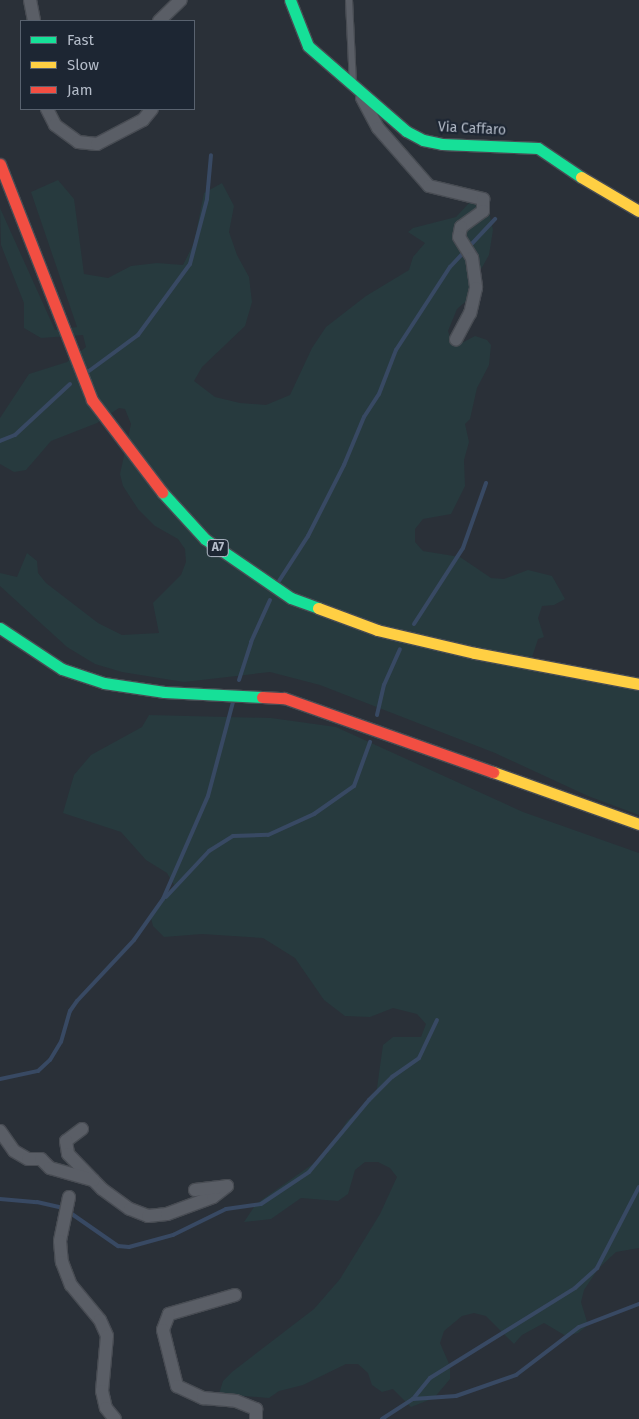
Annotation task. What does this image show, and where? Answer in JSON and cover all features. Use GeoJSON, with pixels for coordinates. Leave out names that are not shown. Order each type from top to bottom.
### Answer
{"type":"FeatureCollection","features":[{"type":"Feature","properties":{"kind":"main road","name":"Via Caffaro"},"geometry":{"type":"LineString","coordinates":[[290,0],[308,46],[357,92],[423,140],[442,144],[538,148],[560,160],[591,185],[639,211]]}},
{"type":"Feature","properties":{"kind":"main road","name":"A7"},"geometry":{"type":"LineString","coordinates":[[0,164],[92,400],[144,472],[205,539],[291,598],[377,630],[475,653],[639,684]]}},
{"type":"Feature","properties":{"kind":"main road"},"geometry":{"type":"LineString","coordinates":[[0,628],[62,669],[104,683],[164,692],[284,698],[639,824]]}},
{"type":"Feature","properties":{"kind":"street"},"geometry":{"type":"LineString","coordinates":[[30,0],[34,20]]}},
{"type":"Feature","properties":{"kind":"street"},"geometry":{"type":"LineString","coordinates":[[160,20],[181,0]]}},
{"type":"Feature","properties":{"kind":"street"},"geometry":{"type":"LineString","coordinates":[[357,92],[378,128],[429,186],[483,199],[483,212],[461,227],[459,236],[472,258],[476,288],[470,313],[456,339]]}},
{"type":"Feature","properties":{"kind":"street"},"geometry":{"type":"LineString","coordinates":[[48,110],[55,125],[78,142],[97,144],[143,120],[151,110]]}},
{"type":"Feature","properties":{"kind":"street"},"geometry":{"type":"LineString","coordinates":[[82,1128],[66,1141],[65,1146],[74,1162],[86,1170],[93,1180],[116,1202],[154,1217],[213,1197],[227,1186],[195,1190]]}},
{"type":"Feature","properties":{"kind":"street"},"geometry":{"type":"LineString","coordinates":[[0,1131],[14,1151],[28,1159],[40,1160],[50,1168],[93,1180]]}},
{"type":"Feature","properties":{"kind":"street"},"geometry":{"type":"LineString","coordinates":[[69,1196],[60,1241],[62,1262],[71,1285],[100,1320],[107,1336],[102,1391],[106,1408],[115,1419]]}},
{"type":"Feature","properties":{"kind":"street"},"geometry":{"type":"LineString","coordinates":[[235,1295],[169,1314],[163,1330],[177,1386],[203,1398],[236,1401],[256,1409],[256,1419]]}},
{"type":"Feature","properties":{"kind":"lane"},"geometry":{"type":"LineString","coordinates":[[349,0],[357,92]]}},
{"type":"Feature","properties":{"kind":"green space"},"geometry":{"type":"Polygon","coordinates":[[[58,180],[74,199],[84,274],[108,278],[131,266],[157,263],[183,265],[194,243],[204,193],[222,183],[234,206],[229,232],[237,255],[249,277],[252,302],[245,326],[202,367],[194,381],[215,397],[240,403],[266,405],[290,395],[312,348],[326,327],[366,296],[409,270],[413,257],[425,243],[408,232],[413,228],[456,217],[470,202],[489,212],[493,230],[489,255],[480,271],[479,290],[457,309],[448,331],[452,343],[458,345],[475,336],[487,340],[491,345],[489,365],[477,388],[470,419],[465,424],[469,442],[464,460],[465,486],[451,514],[423,519],[415,529],[415,542],[423,551],[460,557],[491,578],[504,579],[528,570],[552,576],[565,599],[554,605],[542,606],[538,618],[544,637],[538,639],[531,660],[639,689],[639,815],[588,796],[495,753],[320,685],[270,672],[184,682],[122,672],[95,664],[67,647],[0,586],[0,573],[17,577],[27,553],[37,561],[38,573],[46,583],[98,623],[122,635],[159,633],[153,603],[181,575],[186,562],[185,549],[178,539],[155,526],[138,509],[123,486],[120,474],[131,424],[125,409],[119,408],[97,423],[51,441],[26,470],[14,472],[0,464],[0,418],[29,374],[67,362],[86,347],[83,335],[41,338],[24,328],[24,303],[1,245],[0,208],[55,330],[77,327],[31,192],[58,180]]]}},
{"type":"Feature","properties":{"kind":"green space"},"geometry":{"type":"Polygon","coordinates":[[[149,715],[271,718],[336,727],[523,812],[639,853],[639,1248],[616,1252],[598,1269],[584,1290],[581,1302],[588,1325],[578,1333],[566,1336],[544,1323],[522,1335],[514,1344],[486,1316],[474,1313],[462,1316],[444,1331],[440,1343],[450,1366],[450,1379],[434,1398],[411,1407],[393,1389],[382,1392],[372,1385],[368,1373],[358,1364],[346,1364],[303,1385],[279,1391],[269,1398],[219,1394],[223,1381],[232,1372],[314,1309],[340,1279],[380,1214],[397,1177],[390,1168],[378,1162],[365,1162],[355,1170],[348,1194],[338,1201],[301,1198],[271,1219],[244,1222],[256,1204],[327,1154],[347,1121],[376,1095],[383,1045],[393,1037],[421,1037],[426,1024],[417,1014],[393,1008],[370,1017],[345,1016],[324,1000],[295,958],[263,938],[202,934],[164,937],[153,926],[150,914],[174,885],[167,873],[146,860],[121,832],[63,813],[74,775],[91,755],[142,727],[149,715]]]}},
{"type":"Feature","properties":{"kind":"waterway"},"geometry":{"type":"LineString","coordinates":[[89,371],[138,335],[190,264],[207,199],[211,155]]}},
{"type":"Feature","properties":{"kind":"waterway"},"geometry":{"type":"LineString","coordinates":[[279,581],[308,536],[344,465],[364,417],[379,394],[396,350],[450,267],[495,219]]}},
{"type":"Feature","properties":{"kind":"waterway"},"geometry":{"type":"LineString","coordinates":[[0,441],[15,435],[70,384]]}},
{"type":"Feature","properties":{"kind":"waterway"},"geometry":{"type":"LineString","coordinates":[[414,624],[463,548],[486,483]]}},
{"type":"Feature","properties":{"kind":"waterway"},"geometry":{"type":"LineString","coordinates":[[239,680],[251,642],[270,600]]}},
{"type":"Feature","properties":{"kind":"waterway"},"geometry":{"type":"LineString","coordinates":[[377,715],[384,685],[400,649]]}},
{"type":"Feature","properties":{"kind":"waterway"},"geometry":{"type":"LineString","coordinates":[[0,1079],[38,1071],[50,1060],[61,1042],[70,1011],[77,1001],[134,940],[163,899],[208,796],[233,702]]}},
{"type":"Feature","properties":{"kind":"waterway"},"geometry":{"type":"LineString","coordinates":[[166,897],[209,851],[233,836],[268,835],[314,814],[354,786],[370,742]]}},
{"type":"Feature","properties":{"kind":"waterway"},"geometry":{"type":"LineString","coordinates":[[69,1212],[118,1246],[129,1247],[173,1235],[226,1209],[261,1204],[309,1172],[369,1100],[392,1077],[419,1058],[437,1020]]}},
{"type":"Feature","properties":{"kind":"waterway"},"geometry":{"type":"LineString","coordinates":[[413,1399],[430,1378],[575,1288],[597,1268],[639,1187]]}},
{"type":"Feature","properties":{"kind":"waterway"},"geometry":{"type":"LineString","coordinates":[[0,1199],[37,1202],[63,1208]]}},
{"type":"Feature","properties":{"kind":"waterway"},"geometry":{"type":"LineString","coordinates":[[382,1419],[413,1399],[456,1396],[516,1375],[579,1327],[639,1304]]}},
{"type":"Feature","properties":{"kind":"traffic: fast"},"geometry":{"type":"LineString","coordinates":[[290,0],[308,46],[406,131],[423,140],[442,144],[538,148],[581,177]]}},
{"type":"Feature","properties":{"kind":"traffic: fast"},"geometry":{"type":"LineString","coordinates":[[162,492],[205,539],[291,598],[318,608]]}},
{"type":"Feature","properties":{"kind":"traffic: fast"},"geometry":{"type":"LineString","coordinates":[[0,628],[62,669],[104,683],[164,692],[262,697]]}},
{"type":"Feature","properties":{"kind":"traffic: slow"},"geometry":{"type":"LineString","coordinates":[[581,177],[639,211]]}},
{"type":"Feature","properties":{"kind":"traffic: slow"},"geometry":{"type":"LineString","coordinates":[[318,608],[377,630],[475,653],[639,684]]}},
{"type":"Feature","properties":{"kind":"traffic: slow"},"geometry":{"type":"LineString","coordinates":[[493,772],[639,824]]}},
{"type":"Feature","properties":{"kind":"traffic: jam"},"geometry":{"type":"LineString","coordinates":[[0,164],[92,400],[162,492]]}},
{"type":"Feature","properties":{"kind":"traffic: jam"},"geometry":{"type":"LineString","coordinates":[[262,697],[284,698],[493,772]]}}]}
